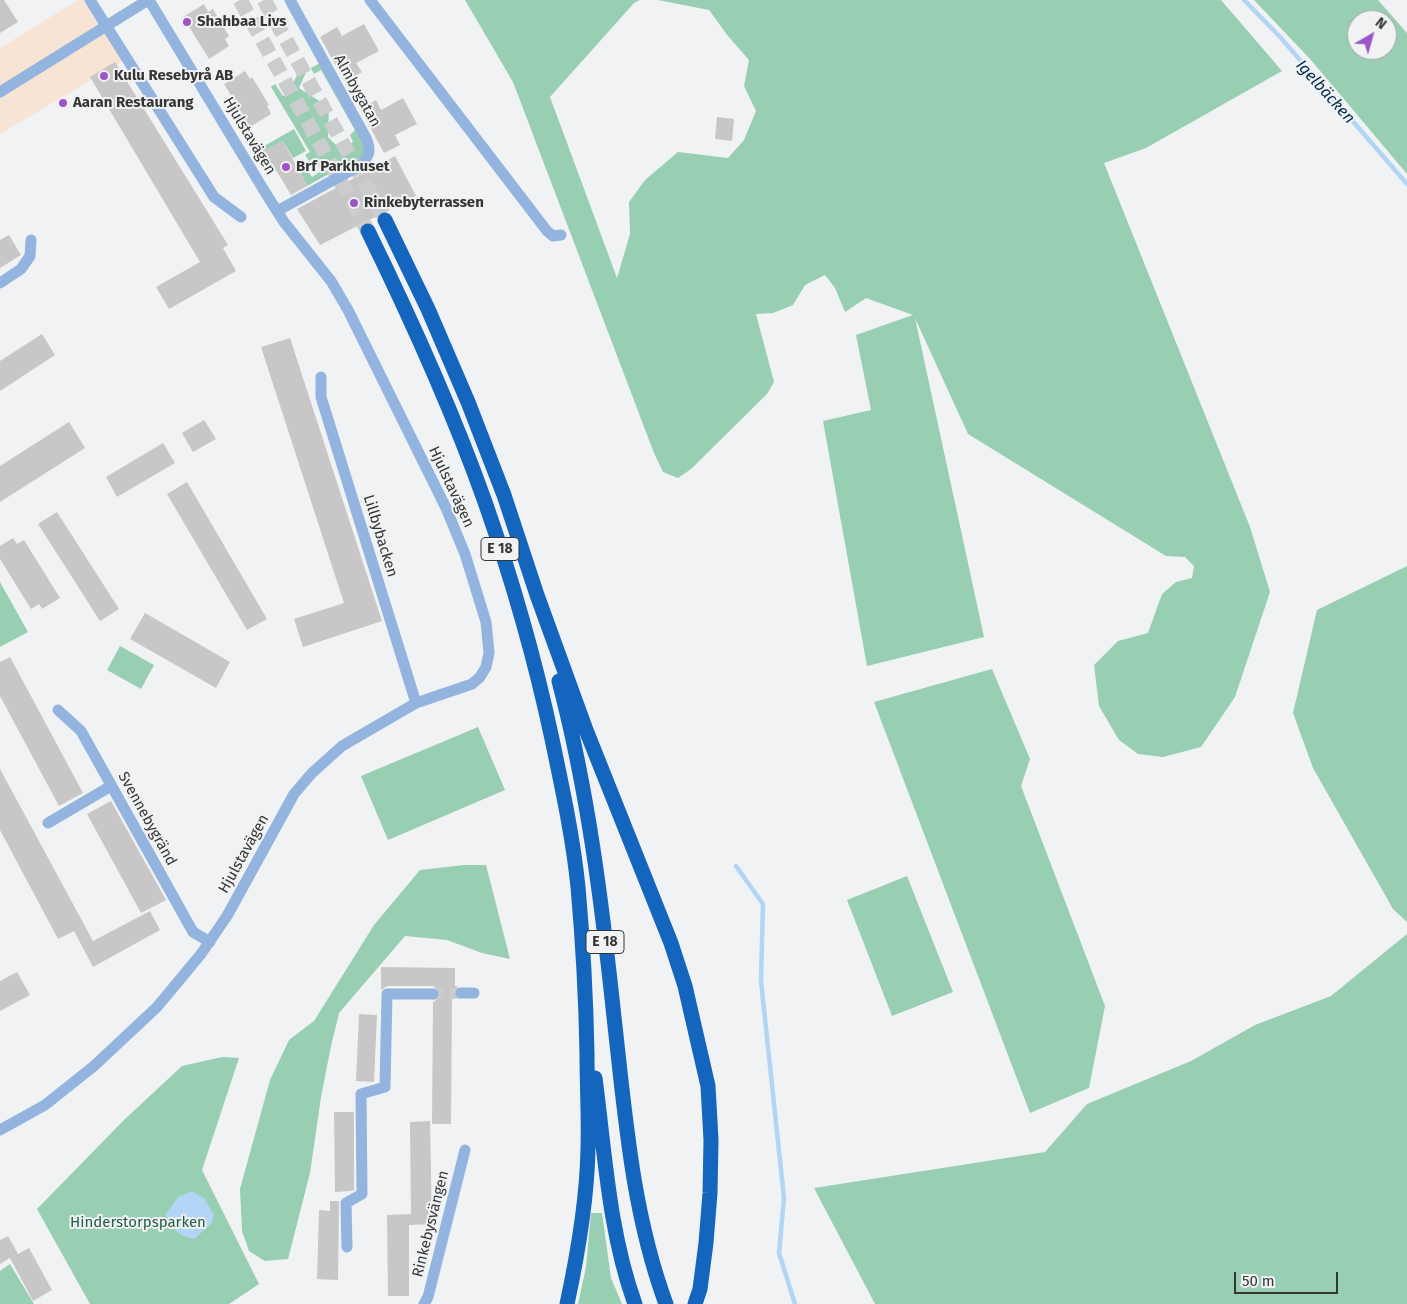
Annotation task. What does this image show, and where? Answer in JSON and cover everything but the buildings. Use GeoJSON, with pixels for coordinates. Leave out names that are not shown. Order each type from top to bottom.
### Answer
{"type":"FeatureCollection","features":[{"type":"Feature","properties":{"kind":"highway","name":"E 18"},"geometry":{"type":"LineString","coordinates":[[385,220],[428,308],[468,402],[504,496],[537,595],[564,701],[590,825],[633,1174],[650,1257],[664,1298]]}},
{"type":"Feature","properties":{"kind":"highway","name":"E 18"},"geometry":{"type":"LineString","coordinates":[[368,231],[410,318],[450,410],[485,503],[517,602],[543,698],[569,826],[578,885],[586,1010],[614,1224],[634,1304]]}},
{"type":"Feature","properties":{"kind":"highway"},"geometry":{"type":"LineString","coordinates":[[537,595],[593,748],[686,986],[708,1086],[710,1140],[710,1193],[706,1243],[700,1289],[696,1304]]}},
{"type":"Feature","properties":{"kind":"highway"},"geometry":{"type":"LineString","coordinates":[[568,1304],[583,1216],[588,1150],[586,1010]]}},
{"type":"Feature","properties":{"kind":"street"},"geometry":{"type":"LineString","coordinates":[[90,0],[214,197],[241,217]]}},
{"type":"Feature","properties":{"kind":"street"},"geometry":{"type":"LineString","coordinates":[[0,92],[149,0]]}},
{"type":"Feature","properties":{"kind":"street","name":"Hjulstavägen"},"geometry":{"type":"LineString","coordinates":[[0,1130],[45,1105],[94,1066],[157,1007],[210,942],[227,916],[294,794],[312,773],[342,746],[416,703],[472,684],[480,677],[486,667],[489,653],[486,622],[465,554],[446,508],[348,310],[331,281],[277,211],[149,0]]}},
{"type":"Feature","properties":{"kind":"street","name":"Almbygatan"},"geometry":{"type":"LineString","coordinates":[[277,211],[360,164],[369,154],[370,148],[290,0]]}},
{"type":"Feature","properties":{"kind":"street"},"geometry":{"type":"LineString","coordinates":[[370,0],[547,231],[553,236],[561,235]]}},
{"type":"Feature","properties":{"kind":"street"},"geometry":{"type":"LineString","coordinates":[[0,283],[21,269],[30,256],[31,240]]}},
{"type":"Feature","properties":{"kind":"street","name":"Lillbybacken"},"geometry":{"type":"LineString","coordinates":[[321,377],[321,397],[416,703]]}},
{"type":"Feature","properties":{"kind":"street","name":"Svennebygränd"},"geometry":{"type":"LineString","coordinates":[[58,710],[81,731],[193,932],[210,942]]}},
{"type":"Feature","properties":{"kind":"street"},"geometry":{"type":"LineString","coordinates":[[48,823],[112,786]]}},
{"type":"Feature","properties":{"kind":"street"},"geometry":{"type":"LineString","coordinates":[[462,993],[474,993]]}},
{"type":"Feature","properties":{"kind":"street"},"geometry":{"type":"LineString","coordinates":[[346,1247],[346,1203],[362,1194],[361,1094],[385,1088],[387,994],[433,994]]}},
{"type":"Feature","properties":{"kind":"street","name":"Rinkebysvängen"},"geometry":{"type":"LineString","coordinates":[[424,1304],[428,1297],[465,1150]]}},
{"type":"Feature","properties":{"kind":"shaded area"},"geometry":{"type":"Polygon","coordinates":[[[78,0],[85,0],[123,61],[0,134],[0,48],[78,0]]]}},
{"type":"Feature","properties":{"kind":"green space"},"geometry":{"type":"Polygon","coordinates":[[[465,0],[640,0],[634,3],[550,97],[617,278],[630,234],[629,202],[645,180],[678,152],[728,158],[744,140],[756,111],[744,86],[749,60],[709,10],[658,0],[1221,0],[1282,71],[1146,148],[1104,163],[1250,527],[1270,592],[1235,697],[1201,747],[1163,757],[1138,754],[1119,740],[1099,706],[1094,665],[1118,641],[1148,633],[1162,594],[1176,582],[1192,578],[1194,566],[1185,557],[1166,556],[968,434],[915,318],[984,637],[867,666],[823,421],[871,410],[856,335],[913,315],[866,298],[845,312],[835,288],[825,275],[805,285],[793,305],[773,313],[756,314],[774,382],[767,394],[691,469],[678,478],[663,472],[654,453],[513,82],[465,0]]]}},
{"type":"Feature","properties":{"kind":"green space"},"geometry":{"type":"Polygon","coordinates":[[[1254,0],[1378,0],[1387,10],[1347,10],[1347,60],[1397,60],[1397,22],[1407,33],[1407,174],[1311,60],[1254,0]]]}},
{"type":"Feature","properties":{"kind":"green space"},"geometry":{"type":"Polygon","coordinates":[[[322,62],[355,122],[366,150],[358,160],[307,186],[296,164],[302,161],[312,177],[321,171],[314,158],[309,161],[305,155],[310,152],[271,87],[275,84],[283,96],[288,95],[300,68],[307,70],[299,88],[329,107],[328,137],[336,145],[345,147],[353,142],[350,135],[355,130],[321,70],[314,74],[311,68],[322,62]]]}},
{"type":"Feature","properties":{"kind":"green space"},"geometry":{"type":"Polygon","coordinates":[[[294,129],[306,151],[293,158],[283,141],[265,150],[277,170],[273,172],[259,149],[294,129]]]}},
{"type":"Feature","properties":{"kind":"green space"},"geometry":{"type":"Polygon","coordinates":[[[1407,566],[1407,922],[1393,909],[1313,768],[1293,713],[1317,610],[1407,566]]]}},
{"type":"Feature","properties":{"kind":"green space"},"geometry":{"type":"Polygon","coordinates":[[[0,582],[28,632],[0,647],[0,582]]]}},
{"type":"Feature","properties":{"kind":"green space"},"geometry":{"type":"Polygon","coordinates":[[[120,646],[154,665],[141,689],[107,670],[120,646]]]}},
{"type":"Feature","properties":{"kind":"green space"},"geometry":{"type":"Polygon","coordinates":[[[992,669],[1030,759],[1021,786],[1105,1006],[1089,1088],[1030,1113],[874,702],[992,669]]]}},
{"type":"Feature","properties":{"kind":"green space"},"geometry":{"type":"Polygon","coordinates":[[[478,727],[505,790],[388,840],[361,776],[478,727]]]}},
{"type":"Feature","properties":{"kind":"green space"},"geometry":{"type":"Polygon","coordinates":[[[464,865],[486,865],[510,959],[482,953],[447,940],[405,936],[339,1013],[321,1097],[310,1173],[288,1259],[265,1261],[249,1251],[242,1231],[240,1189],[270,1080],[289,1040],[314,1021],[374,925],[420,870],[464,865]]]}},
{"type":"Feature","properties":{"kind":"green space"},"geometry":{"type":"Polygon","coordinates":[[[907,876],[953,992],[892,1016],[847,900],[907,876]]]}},
{"type":"Feature","properties":{"kind":"green space"},"geometry":{"type":"Polygon","coordinates":[[[1407,934],[1407,1304],[875,1304],[814,1188],[1045,1152],[1087,1104],[1191,1061],[1255,1025],[1331,996],[1407,934]]]}},
{"type":"Feature","properties":{"kind":"green space","name":"Hinderstorpsparken"},"geometry":{"type":"Polygon","coordinates":[[[222,1057],[239,1058],[202,1170],[259,1284],[229,1304],[90,1304],[37,1209],[124,1120],[182,1066],[222,1057]]]}},
{"type":"Feature","properties":{"kind":"green space"},"geometry":{"type":"Polygon","coordinates":[[[591,1213],[602,1213],[611,1278],[622,1304],[578,1304],[586,1267],[591,1213]]]}},
{"type":"Feature","properties":{"kind":"green space"},"geometry":{"type":"Polygon","coordinates":[[[10,1264],[34,1304],[0,1304],[0,1271],[10,1264]]]}},
{"type":"Feature","properties":{"kind":"water"},"geometry":{"type":"Polygon","coordinates":[[[192,1191],[205,1199],[214,1215],[211,1224],[194,1239],[176,1231],[165,1215],[178,1197],[192,1191]]]}},
{"type":"Feature","properties":{"kind":"waterway","name":"Igelbäcken"},"geometry":{"type":"LineString","coordinates":[[1244,0],[1281,38],[1407,184]]}},
{"type":"Feature","properties":{"kind":"waterway"},"geometry":{"type":"LineString","coordinates":[[736,866],[763,904],[761,981],[784,1198],[779,1253],[795,1304]]}},
{"type":"Feature","properties":{"kind":"tunnel"},"geometry":{"type":"LineString","coordinates":[[240,0],[368,231]]}},
{"type":"Feature","properties":{"kind":"tunnel"},"geometry":{"type":"LineString","coordinates":[[264,0],[385,220]]}},
{"type":"Feature","properties":{"kind":"tunnel"},"geometry":{"type":"LineString","coordinates":[[433,994],[461,993]]}},
{"type":"Feature","properties":{"kind":"place","name":"Shahbaa Livs"},"geometry":{"type":"Point","coordinates":[187,22]}},
{"type":"Feature","properties":{"kind":"place","name":"Kulu Resebyrå AB"},"geometry":{"type":"Point","coordinates":[104,76]}},
{"type":"Feature","properties":{"kind":"place","name":"Aaran Restaurang"},"geometry":{"type":"Point","coordinates":[63,103]}},
{"type":"Feature","properties":{"kind":"place","name":"Brf Parkhuset"},"geometry":{"type":"Point","coordinates":[286,167]}},
{"type":"Feature","properties":{"kind":"place","name":"Rinkebyterrassen"},"geometry":{"type":"Point","coordinates":[354,203]}}]}
